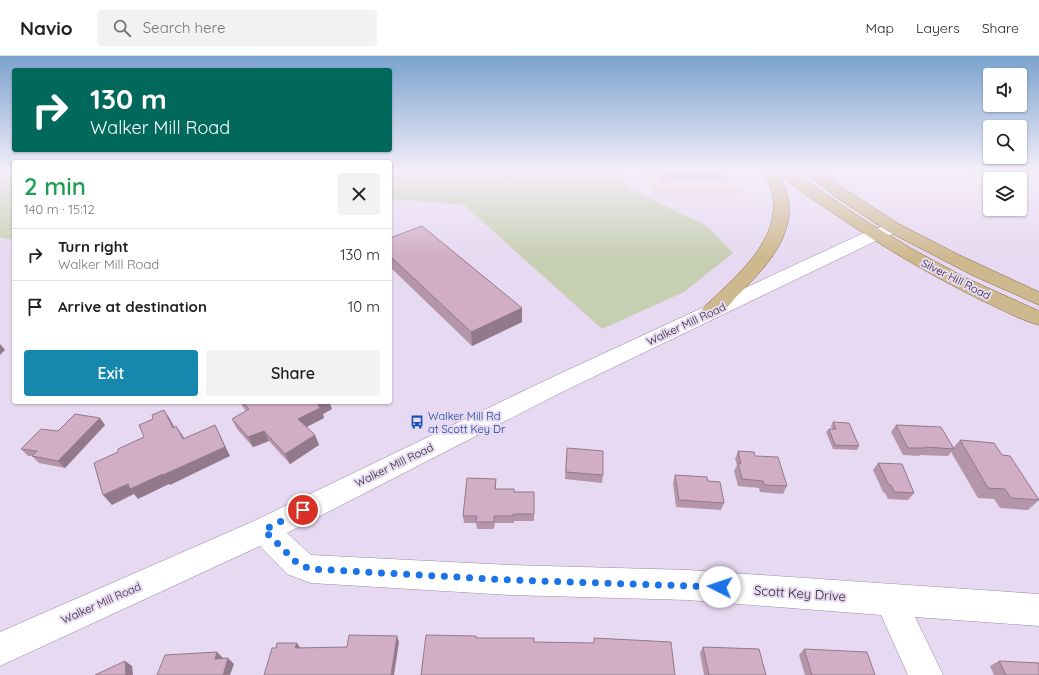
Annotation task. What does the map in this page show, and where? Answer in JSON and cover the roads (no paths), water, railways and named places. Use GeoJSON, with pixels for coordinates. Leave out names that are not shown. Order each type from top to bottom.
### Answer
{"type":"FeatureCollection","features":[{"type":"Feature","properties":{"kind":"main road"},"geometry":{"type":"LineString","coordinates":[[711,312],[755,268],[772,243],[778,226],[782,204],[781,201]]}},
{"type":"Feature","properties":{"kind":"main road"},"geometry":{"type":"LineString","coordinates":[[825,201],[874,235]]}},
{"type":"Feature","properties":{"kind":"main road"},"geometry":{"type":"LineString","coordinates":[[853,201],[894,228]]}},
{"type":"Feature","properties":{"kind":"main road","name":"Silver Hill Road"},"geometry":{"type":"LineString","coordinates":[[894,228],[953,259],[1039,299]]}},
{"type":"Feature","properties":{"kind":"main road","name":"Silver Hill Road"},"geometry":{"type":"LineString","coordinates":[[874,235],[941,272],[1039,319]]}},
{"type":"Feature","properties":{"kind":"street","name":"Walker Mill Road"},"geometry":{"type":"LineString","coordinates":[[0,649],[264,530],[479,423],[874,235],[894,228]]}},
{"type":"Feature","properties":{"kind":"street","name":"Scott Key Drive"},"geometry":{"type":"LineString","coordinates":[[264,530],[298,564],[311,569],[510,580],[688,585],[1039,610]]}},
{"type":"Feature","properties":{"kind":"street"},"geometry":{"type":"LineString","coordinates":[[890,600],[926,675]]}},
{"type":"Feature","properties":{"kind":"place","name":"Walker Mill Rd at Scott Key Dr"},"geometry":{"type":"Point","coordinates":[417,422]}}]}
